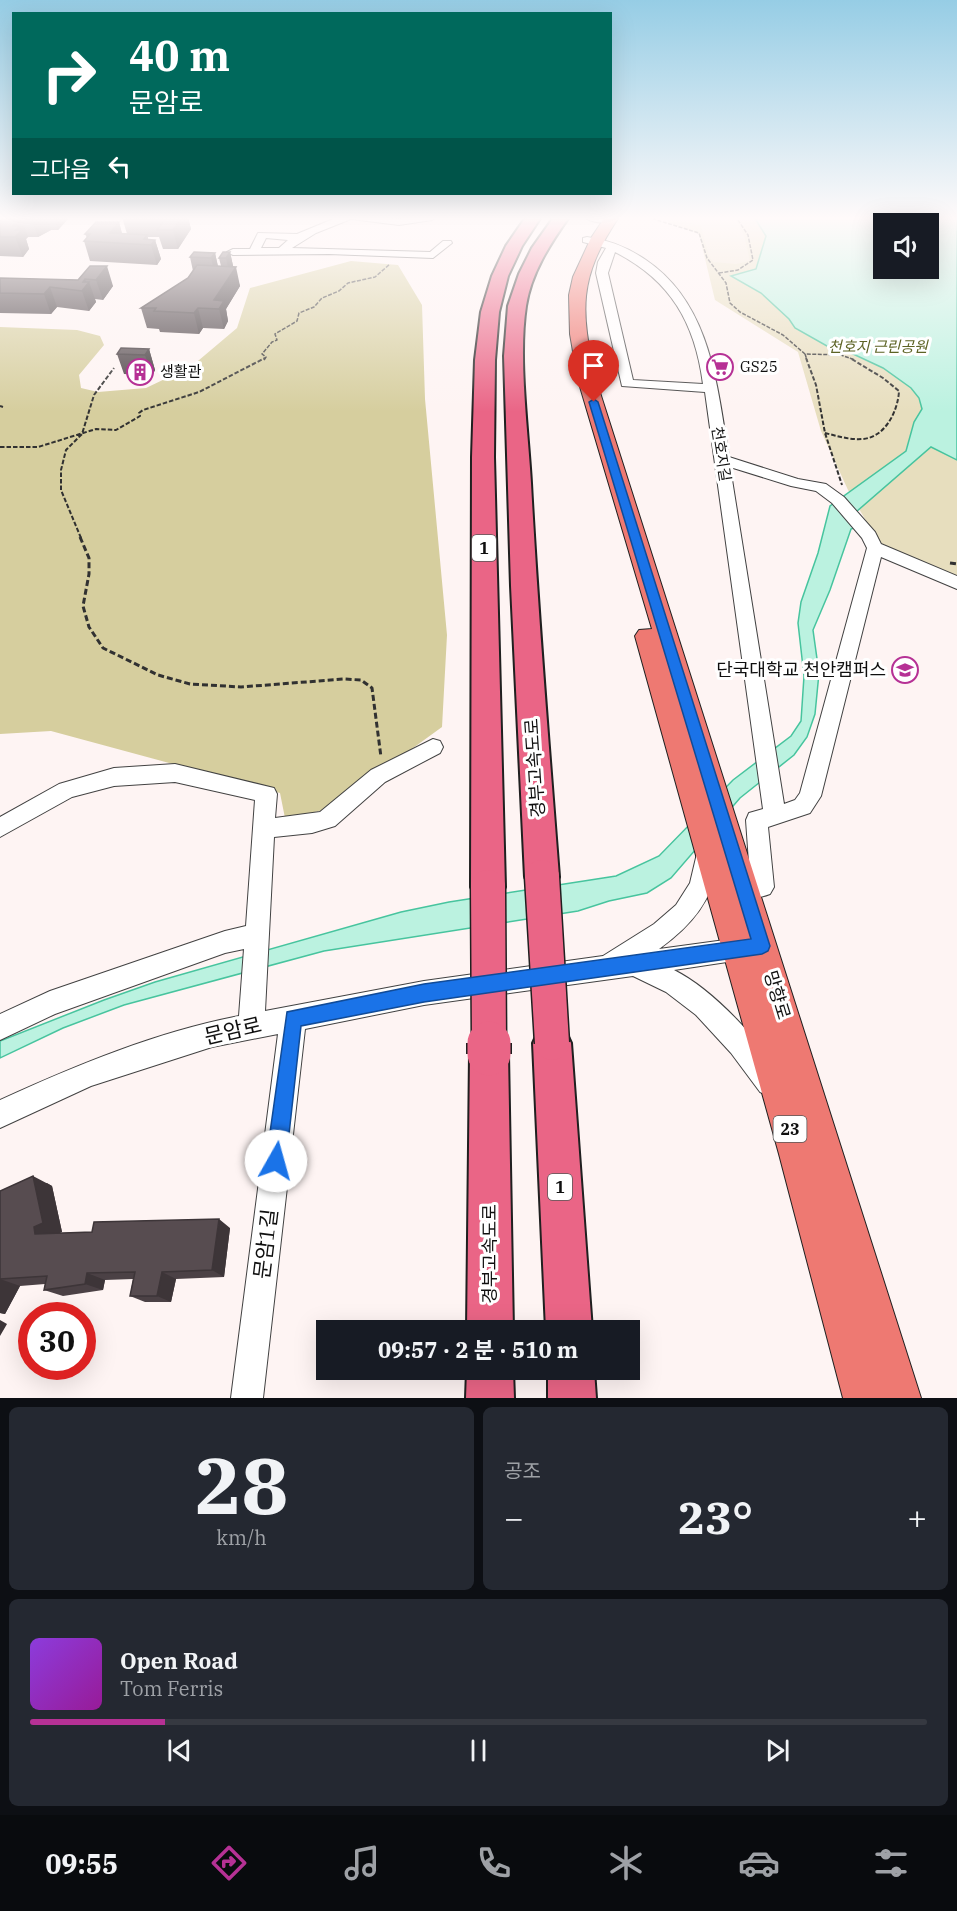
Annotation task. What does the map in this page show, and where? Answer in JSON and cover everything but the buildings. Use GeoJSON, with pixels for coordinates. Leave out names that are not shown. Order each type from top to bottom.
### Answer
{"type":"FeatureCollection","features":[{"type":"Feature","properties":{"kind":"highway","name":"경부고속도로"},"geometry":{"type":"LineString","coordinates":[[490,1320],[483,457],[485,360],[490,312],[498,282]]}},
{"type":"Feature","properties":{"kind":"highway","name":"경부고속도로"},"geometry":{"type":"LineString","coordinates":[[525,282],[518,306],[514,356],[524,586],[568,1320]]}},
{"type":"Feature","properties":{"kind":"highway"},"geometry":{"type":"LineString","coordinates":[[490,1380],[490,1398]]}},
{"type":"Feature","properties":{"kind":"highway"},"geometry":{"type":"LineString","coordinates":[[571,1380],[572,1398]]}},
{"type":"Feature","properties":{"kind":"main road","name":"망향로"},"geometry":{"type":"LineString","coordinates":[[567,282],[564,299],[568,350],[604,485],[700,783],[720,866],[750,947],[900,1398]]}},
{"type":"Feature","properties":{"kind":"main road","name":"망향로"},"geometry":{"type":"LineString","coordinates":[[750,947],[782,1103],[864,1398]]}},
{"type":"Feature","properties":{"kind":"street"},"geometry":{"type":"LineString","coordinates":[[604,282],[627,382],[643,385],[710,388]]}},
{"type":"Feature","properties":{"kind":"street","name":"천호지길"},"geometry":{"type":"LineString","coordinates":[[667,282],[675,290],[708,369],[773,808]]}},
{"type":"Feature","properties":{"kind":"street"},"geometry":{"type":"LineString","coordinates":[[721,459],[796,483],[821,487],[841,496],[872,542],[957,583]]}},
{"type":"Feature","properties":{"kind":"street"},"geometry":{"type":"LineString","coordinates":[[600,969],[652,941],[685,913],[701,887],[720,866],[762,887],[756,820],[773,808],[802,807],[810,796],[872,542]]}},
{"type":"Feature","properties":{"kind":"street"},"geometry":{"type":"LineString","coordinates":[[264,828],[312,824],[327,819],[378,776],[433,747]]}},
{"type":"Feature","properties":{"kind":"street"},"geometry":{"type":"LineString","coordinates":[[0,828],[66,790],[114,777],[175,773],[266,794],[251,996],[251,1027]]}},
{"type":"Feature","properties":{"kind":"street"},"geometry":{"type":"LineString","coordinates":[[0,1027],[50,1003],[225,942],[255,942]]}},
{"type":"Feature","properties":{"kind":"street","name":"문암로"},"geometry":{"type":"LineString","coordinates":[[0,1114],[88,1074],[212,1034],[424,993],[750,947]]}},
{"type":"Feature","properties":{"kind":"street"},"geometry":{"type":"LineString","coordinates":[[634,964],[681,987],[715,1017],[749,1055],[782,1103]]}},
{"type":"Feature","properties":{"kind":"street","name":"문암1길"},"geometry":{"type":"LineString","coordinates":[[247,1398],[293,1019]]}},
{"type":"Feature","properties":{"kind":"path"},"geometry":{"type":"LineString","coordinates":[[0,447],[38,447],[85,432],[120,428],[140,416],[139,413],[143,410],[199,392],[224,381],[230,375],[263,361],[266,357],[262,354],[276,340],[275,334],[297,321],[299,313],[314,307],[322,298],[339,291],[351,282]]}},
{"type":"Feature","properties":{"kind":"path"},"geometry":{"type":"LineString","coordinates":[[726,282],[730,303],[783,335],[805,354],[816,385],[841,496]]}},
{"type":"Feature","properties":{"kind":"path"},"geometry":{"type":"LineString","coordinates":[[805,354],[833,354],[856,360],[899,392],[897,406],[886,426],[876,437],[864,441],[825,433]]}},
{"type":"Feature","properties":{"kind":"path"},"geometry":{"type":"LineString","coordinates":[[114,368],[89,407],[85,432],[79,441],[66,450],[61,470],[61,490],[89,558],[89,574],[82,606],[89,627],[103,648],[158,675],[200,685],[241,687],[344,679],[361,680],[372,688],[381,758],[378,776]]}},
{"type":"Feature","properties":{"kind":"green space","name":"천호지 근린공원"},"geometry":{"type":"Polygon","coordinates":[[[711,282],[957,282],[957,577],[879,543],[848,490],[821,431],[798,352],[715,300],[711,282]]]}},
{"type":"Feature","properties":{"kind":"shaded area"},"geometry":{"type":"Polygon","coordinates":[[[272,282],[408,282],[422,305],[425,399],[447,635],[442,727],[329,809],[285,818],[280,793],[51,731],[0,734],[0,327],[77,330],[100,336],[104,345],[79,375],[81,388],[98,392],[146,388],[192,366],[237,328],[250,288],[272,282]]]}},
{"type":"Feature","properties":{"kind":"shaded area"},"geometry":{"type":"Polygon","coordinates":[[[742,282],[957,282],[957,460],[931,447],[856,512],[865,524],[851,529],[830,590],[813,630],[819,673],[815,714],[807,737],[794,755],[740,798],[671,878],[647,893],[609,901],[578,911],[324,951],[124,1005],[63,1028],[0,1058],[0,1041],[155,982],[401,912],[449,902],[616,876],[659,856],[733,780],[791,736],[801,721],[804,676],[798,623],[801,602],[818,553],[830,506],[906,451],[914,422],[922,409],[919,398],[911,388],[883,368],[851,353],[834,350],[795,328],[789,319],[761,293],[742,282]]]}},
{"type":"Feature","properties":{"kind":"place","name":"GS25"},"geometry":{"type":"Point","coordinates":[720,367]}},
{"type":"Feature","properties":{"kind":"place","name":"생활관"},"geometry":{"type":"Point","coordinates":[140,372]}},
{"type":"Feature","properties":{"kind":"place","name":"단국대학교 천안캠퍼스"},"geometry":{"type":"Point","coordinates":[905,670]}},
{"type":"Feature","properties":{"kind":"route"},"geometry":{"type":"LineString","coordinates":[[276,1161],[293,1019],[424,993],[762,946],[594,402]]}}]}
